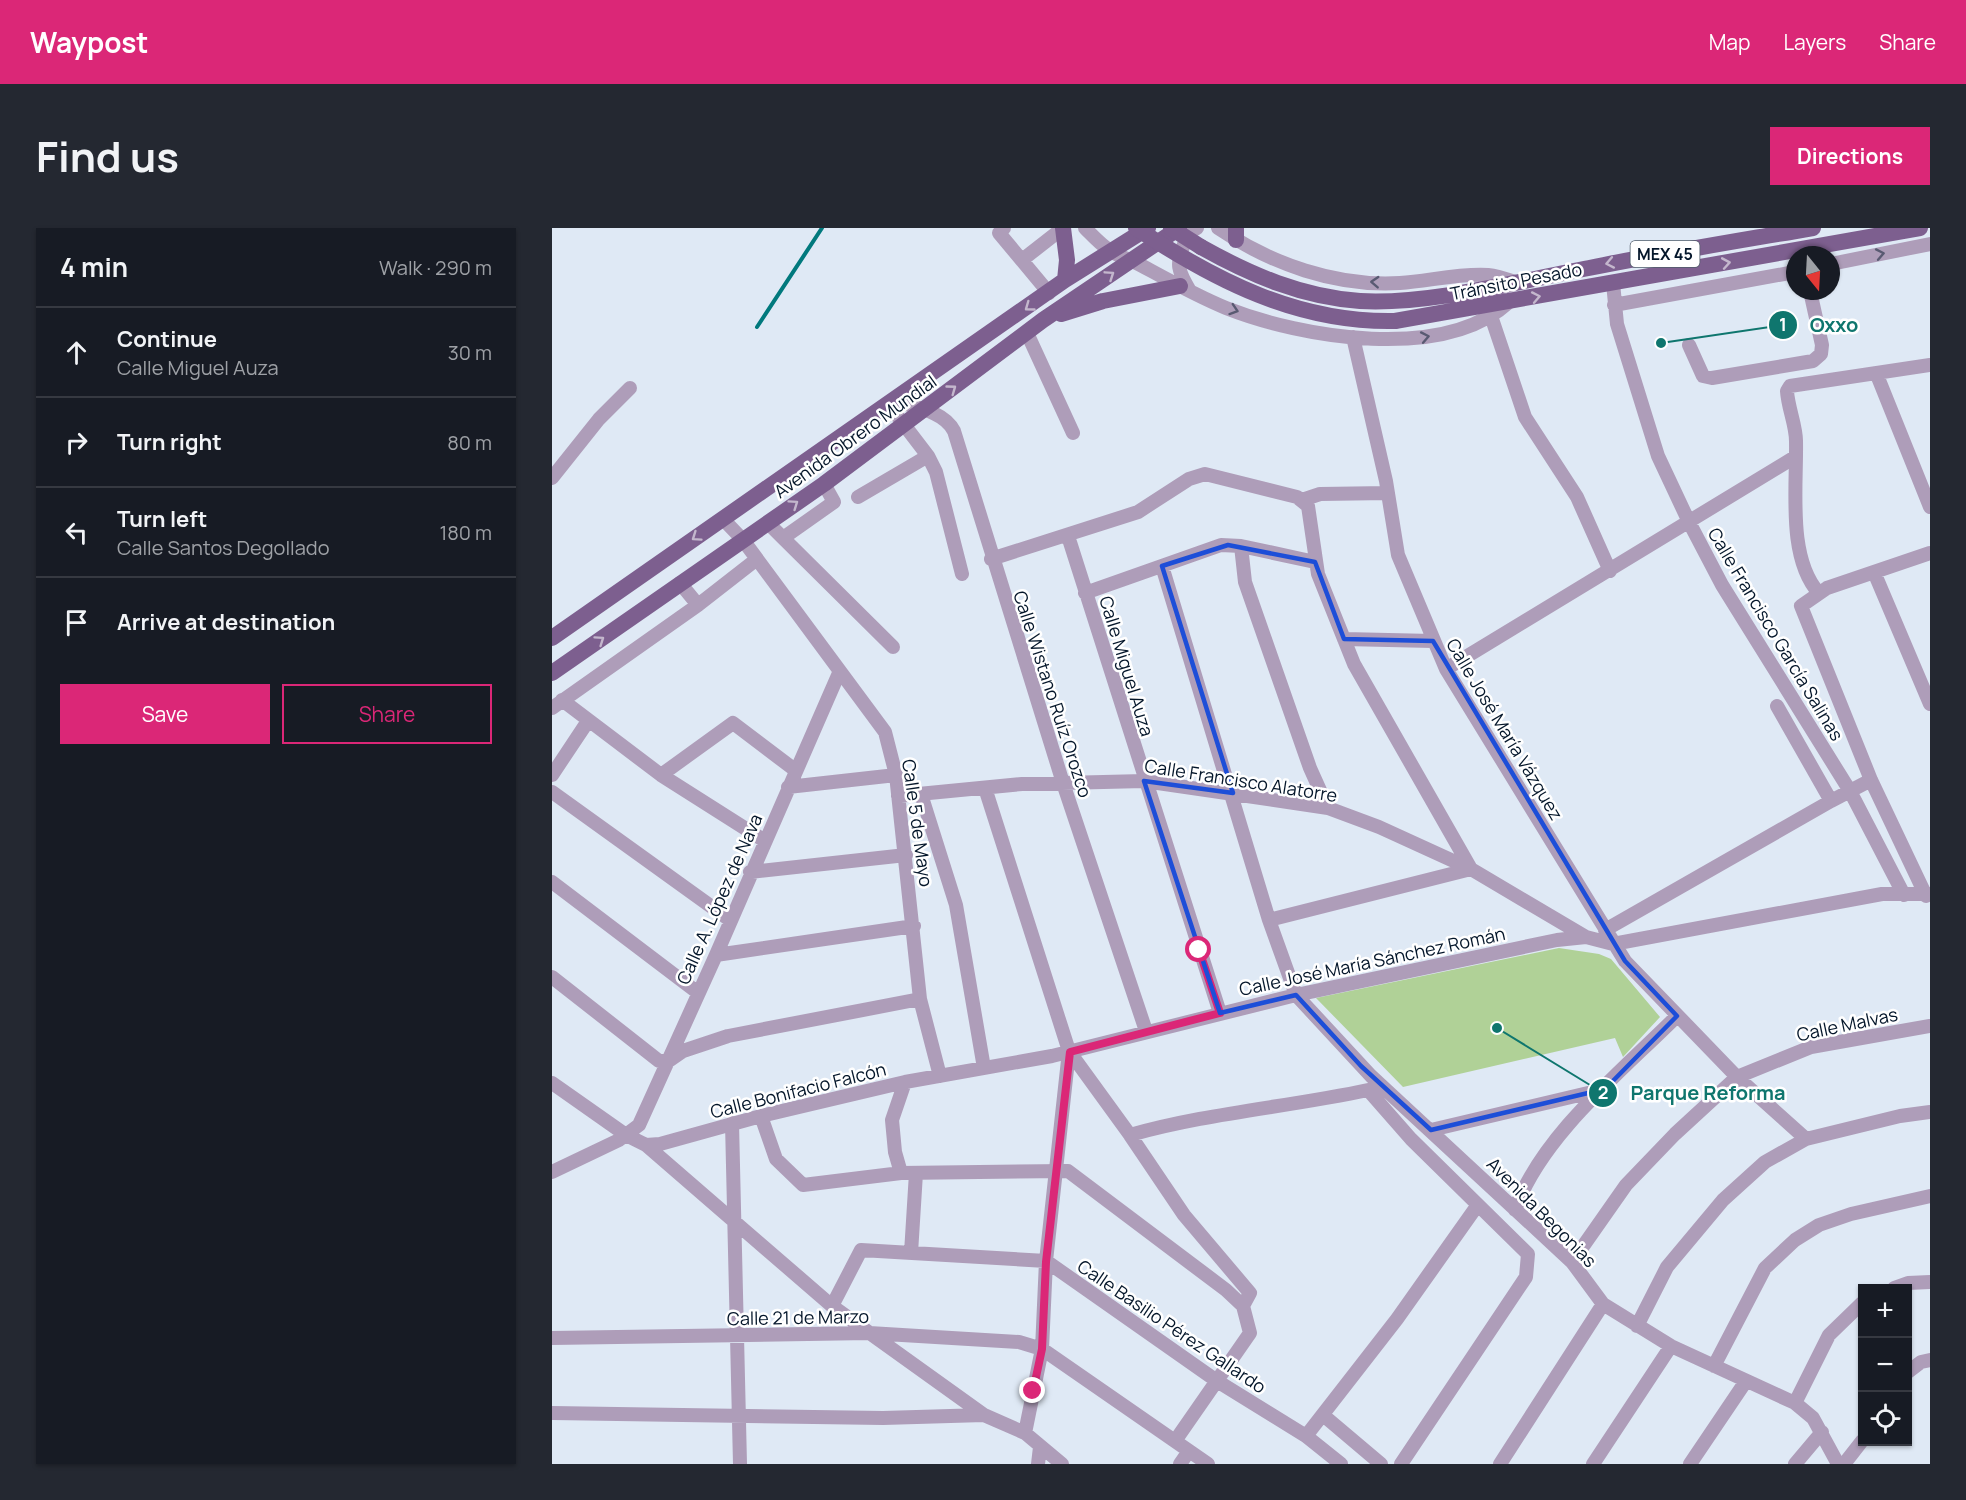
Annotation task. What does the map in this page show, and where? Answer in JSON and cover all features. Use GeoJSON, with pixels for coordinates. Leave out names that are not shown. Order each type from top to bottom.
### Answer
{"type":"FeatureCollection","features":[{"type":"Feature","properties":{"kind":"main road"},"geometry":{"type":"LineString","coordinates":[[1063,228],[1067,260],[1065,280]]}},
{"type":"Feature","properties":{"kind":"main road","name":"Tránsito Pesado"},"geometry":{"type":"LineString","coordinates":[[1136,228],[1233,285],[1271,302],[1349,320],[1395,321],[1920,228]]}},
{"type":"Feature","properties":{"kind":"main road","name":"Avenida Obrero Mundial"},"geometry":{"type":"LineString","coordinates":[[552,638],[892,403],[1065,280],[1148,228]]}},
{"type":"Feature","properties":{"kind":"main road","name":"Tránsito Pesado"},"geometry":{"type":"LineString","coordinates":[[1171,228],[1202,247],[1263,278],[1306,293],[1359,301],[1388,301],[1517,282],[1813,228]]}},
{"type":"Feature","properties":{"kind":"main road","name":"Avenida Obrero Mundial"},"geometry":{"type":"LineString","coordinates":[[552,673],[824,484],[1043,320],[1179,228]]}},
{"type":"Feature","properties":{"kind":"main road"},"geometry":{"type":"LineString","coordinates":[[1043,320],[1103,301],[1185,289]]}},
{"type":"Feature","properties":{"kind":"street"},"geometry":{"type":"LineString","coordinates":[[1004,228],[999,233],[1049,292]]}},
{"type":"Feature","properties":{"kind":"street"},"geometry":{"type":"LineString","coordinates":[[1022,260],[1063,228]]}},
{"type":"Feature","properties":{"kind":"street"},"geometry":{"type":"LineString","coordinates":[[1085,228],[1111,252],[1227,308],[1285,325],[1353,337],[1419,339],[1463,328],[1491,316],[1509,302]]}},
{"type":"Feature","properties":{"kind":"street"},"geometry":{"type":"LineString","coordinates":[[1185,289],[1178,260],[1186,238],[1192,230],[1197,228]]}},
{"type":"Feature","properties":{"kind":"street"},"geometry":{"type":"LineString","coordinates":[[1218,228],[1236,234],[1264,255],[1309,272],[1346,281],[1398,283],[1487,275],[1517,282]]}},
{"type":"Feature","properties":{"kind":"street"},"geometry":{"type":"LineString","coordinates":[[1840,262],[1930,244]]}},
{"type":"Feature","properties":{"kind":"street"},"geometry":{"type":"LineString","coordinates":[[1614,305],[1786,274]]}},
{"type":"Feature","properties":{"kind":"street","name":"Calle Francisco García Salinas"},"geometry":{"type":"LineString","coordinates":[[1613,283],[1617,324],[1658,456],[1689,522],[1722,585],[1850,791],[1904,895]]}},
{"type":"Feature","properties":{"kind":"street"},"geometry":{"type":"LineString","coordinates":[[1689,345],[1697,369],[1702,376],[1712,378],[1813,361],[1821,354],[1822,345],[1812,300]]}},
{"type":"Feature","properties":{"kind":"street"},"geometry":{"type":"LineString","coordinates":[[1491,316],[1525,417],[1577,497],[1610,570]]}},
{"type":"Feature","properties":{"kind":"street"},"geometry":{"type":"LineString","coordinates":[[1027,333],[1073,433]]}},
{"type":"Feature","properties":{"kind":"street","name":"Calle José María Vázquez"},"geometry":{"type":"LineString","coordinates":[[1353,337],[1388,493],[1398,555],[1432,641],[1446,669],[1618,952],[1737,1077],[1806,1139]]}},
{"type":"Feature","properties":{"kind":"street"},"geometry":{"type":"LineString","coordinates":[[1819,594],[1810,583],[1799,557],[1796,440],[1787,400],[1790,386],[1877,375],[1930,365]]}},
{"type":"Feature","properties":{"kind":"street"},"geometry":{"type":"LineString","coordinates":[[1877,375],[1930,507]]}},
{"type":"Feature","properties":{"kind":"street"},"geometry":{"type":"LineString","coordinates":[[552,478],[599,419],[630,388]]}},
{"type":"Feature","properties":{"kind":"street"},"geometry":{"type":"LineString","coordinates":[[892,403],[928,456],[936,472],[962,574]]}},
{"type":"Feature","properties":{"kind":"street","name":"Calle Wistano Ruíz Orozco"},"geometry":{"type":"LineString","coordinates":[[892,403],[924,409],[947,420],[954,431],[991,559],[1146,1031]]}},
{"type":"Feature","properties":{"kind":"street"},"geometry":{"type":"LineString","coordinates":[[858,497],[928,456]]}},
{"type":"Feature","properties":{"kind":"street"},"geometry":{"type":"LineString","coordinates":[[1446,669],[1795,457]]}},
{"type":"Feature","properties":{"kind":"street"},"geometry":{"type":"LineString","coordinates":[[991,559],[1068,536],[1144,509],[1189,479],[1204,474],[1219,476],[1302,500],[1320,494],[1388,493]]}},
{"type":"Feature","properties":{"kind":"street"},"geometry":{"type":"LineString","coordinates":[[783,538],[834,502],[824,484]]}},
{"type":"Feature","properties":{"kind":"street"},"geometry":{"type":"LineString","coordinates":[[1269,920],[1471,869],[1354,664],[1315,562],[1310,513],[1302,500]]}},
{"type":"Feature","properties":{"kind":"street","name":"Calle 5 de Mayo"},"geometry":{"type":"LineString","coordinates":[[723,519],[743,540],[885,732],[896,776],[921,999],[940,1076]]}},
{"type":"Feature","properties":{"kind":"street"},"geometry":{"type":"LineString","coordinates":[[768,523],[893,647]]}},
{"type":"Feature","properties":{"kind":"street","name":"Calle Miguel Auza"},"geometry":{"type":"LineString","coordinates":[[1068,536],[1144,782],[1220,1013]]}},
{"type":"Feature","properties":{"kind":"street"},"geometry":{"type":"LineString","coordinates":[[1085,593],[1221,545],[1241,546],[1315,562]]}},
{"type":"Feature","properties":{"kind":"street"},"geometry":{"type":"LineString","coordinates":[[1241,546],[1245,582],[1310,768],[1328,808]]}},
{"type":"Feature","properties":{"kind":"street"},"geometry":{"type":"LineString","coordinates":[[1618,952],[1882,894],[1928,895],[1871,780],[1801,606],[1819,594],[1930,553]]}},
{"type":"Feature","properties":{"kind":"street"},"geometry":{"type":"LineString","coordinates":[[757,559],[698,605],[557,704],[588,721],[661,775],[765,841]]}},
{"type":"Feature","properties":{"kind":"street"},"geometry":{"type":"LineString","coordinates":[[1162,566],[1233,793],[1269,920],[1296,995]]}},
{"type":"Feature","properties":{"kind":"street"},"geometry":{"type":"LineString","coordinates":[[1874,572],[1930,704]]}},
{"type":"Feature","properties":{"kind":"street"},"geometry":{"type":"LineString","coordinates":[[680,583],[698,605]]}},
{"type":"Feature","properties":{"kind":"street"},"geometry":{"type":"LineString","coordinates":[[1344,639],[1432,641]]}},
{"type":"Feature","properties":{"kind":"street","name":"Calle A. López de Nava"},"geometry":{"type":"LineString","coordinates":[[626,1136],[639,1125],[670,1060],[697,992],[716,955],[839,672]]}},
{"type":"Feature","properties":{"kind":"street"},"geometry":{"type":"LineString","coordinates":[[1777,706],[1831,801]]}},
{"type":"Feature","properties":{"kind":"street"},"geometry":{"type":"LineString","coordinates":[[552,775],[588,721]]}},
{"type":"Feature","properties":{"kind":"street"},"geometry":{"type":"LineString","coordinates":[[661,775],[733,723],[795,770]]}},
{"type":"Feature","properties":{"kind":"street"},"geometry":{"type":"LineString","coordinates":[[788,787],[896,776]]}},
{"type":"Feature","properties":{"kind":"street"},"geometry":{"type":"LineString","coordinates":[[1605,930],[1871,780]]}},
{"type":"Feature","properties":{"kind":"street","name":"Calle Francisco Alatorre"},"geometry":{"type":"LineString","coordinates":[[898,796],[1063,783],[1144,782],[1328,808],[1379,827],[1471,869],[1586,937]]}},
{"type":"Feature","properties":{"kind":"street"},"geometry":{"type":"LineString","coordinates":[[985,788],[1070,1052],[1184,1215],[1250,1293],[1243,1306]]}},
{"type":"Feature","properties":{"kind":"street"},"geometry":{"type":"LineString","coordinates":[[552,792],[730,920]]}},
{"type":"Feature","properties":{"kind":"street"},"geometry":{"type":"LineString","coordinates":[[921,794],[956,905],[984,1068]]}},
{"type":"Feature","properties":{"kind":"street"},"geometry":{"type":"LineString","coordinates":[[750,873],[906,855]]}},
{"type":"Feature","properties":{"kind":"street"},"geometry":{"type":"LineString","coordinates":[[552,882],[697,992]]}},
{"type":"Feature","properties":{"kind":"street"},"geometry":{"type":"LineString","coordinates":[[716,955],[914,926]]}},
{"type":"Feature","properties":{"kind":"street","name":"Calle José María Sánchez Román"},"geometry":{"type":"LineString","coordinates":[[1070,1052],[1296,995],[1546,942],[1586,937],[1618,952]]}},
{"type":"Feature","properties":{"kind":"street"},"geometry":{"type":"LineString","coordinates":[[552,977],[659,1061],[670,1060],[683,1051],[728,1036],[921,999]]}},
{"type":"Feature","properties":{"kind":"street","name":"Avenida Begonias"},"geometry":{"type":"LineString","coordinates":[[1296,995],[1370,1083],[1431,1130],[1572,1262],[1603,1304],[1671,1346],[1795,1403],[1814,1418],[1838,1464]]}},
{"type":"Feature","properties":{"kind":"street"},"geometry":{"type":"LineString","coordinates":[[1515,1210],[1522,1191],[1539,1160],[1552,1143],[1677,1016]]}},
{"type":"Feature","properties":{"kind":"street","name":"Calle Malvas"},"geometry":{"type":"LineString","coordinates":[[1572,1262],[1626,1185],[1675,1134],[1737,1077],[1811,1047],[1930,1026]]}},
{"type":"Feature","properties":{"kind":"street"},"geometry":{"type":"LineString","coordinates":[[1024,1433],[1042,1349],[1046,1262],[1070,1052]]}},
{"type":"Feature","properties":{"kind":"street","name":"Calle Bonifacio Falcón"},"geometry":{"type":"LineString","coordinates":[[646,1145],[660,1144],[732,1123],[905,1082],[1070,1052]]}},
{"type":"Feature","properties":{"kind":"street"},"geometry":{"type":"LineString","coordinates":[[901,1173],[895,1152],[892,1120],[905,1082]]}},
{"type":"Feature","properties":{"kind":"street"},"geometry":{"type":"LineString","coordinates":[[552,1083],[626,1136],[646,1145],[832,1306],[868,1333],[984,1415],[1024,1433],[1062,1464]]}},
{"type":"Feature","properties":{"kind":"street"},"geometry":{"type":"LineString","coordinates":[[1130,1135],[1162,1126],[1307,1103],[1370,1083],[1395,1122],[1528,1254],[1526,1277],[1401,1464]]}},
{"type":"Feature","properties":{"kind":"street"},"geometry":{"type":"LineString","coordinates":[[1431,1130],[1605,1089]]}},
{"type":"Feature","properties":{"kind":"street"},"geometry":{"type":"LineString","coordinates":[[1636,1326],[1667,1267],[1723,1200],[1765,1162],[1806,1139],[1900,1116],[1930,1112]]}},
{"type":"Feature","properties":{"kind":"street"},"geometry":{"type":"LineString","coordinates":[[761,1116],[776,1159],[803,1185],[901,1173],[1068,1171],[1226,1290],[1243,1306],[1250,1333],[1174,1441]]}},
{"type":"Feature","properties":{"kind":"street"},"geometry":{"type":"LineString","coordinates":[[732,1123],[739,1336],[740,1464]]}},
{"type":"Feature","properties":{"kind":"street"},"geometry":{"type":"LineString","coordinates":[[552,1172],[626,1136]]}},
{"type":"Feature","properties":{"kind":"street"},"geometry":{"type":"LineString","coordinates":[[911,1253],[916,1173]]}},
{"type":"Feature","properties":{"kind":"street"},"geometry":{"type":"LineString","coordinates":[[1306,1436],[1473,1201],[1482,1178]]}},
{"type":"Feature","properties":{"kind":"street"},"geometry":{"type":"LineString","coordinates":[[1714,1366],[1765,1268],[1795,1240],[1820,1225],[1851,1214],[1930,1196]]}},
{"type":"Feature","properties":{"kind":"street"},"geometry":{"type":"LineString","coordinates":[[832,1306],[861,1250],[1046,1262]]}},
{"type":"Feature","properties":{"kind":"street","name":"Calle Basilio Pérez Gallardo"},"geometry":{"type":"LineString","coordinates":[[1046,1262],[1217,1381],[1306,1436],[1341,1464]]}},
{"type":"Feature","properties":{"kind":"street"},"geometry":{"type":"LineString","coordinates":[[1905,1284],[1930,1282]]}},
{"type":"Feature","properties":{"kind":"street"},"geometry":{"type":"LineString","coordinates":[[1500,1464],[1603,1304]]}},
{"type":"Feature","properties":{"kind":"street"},"geometry":{"type":"LineString","coordinates":[[1795,1403],[1829,1335],[1858,1309]]}},
{"type":"Feature","properties":{"kind":"street","name":"Calle 21 de Marzo"},"geometry":{"type":"LineString","coordinates":[[552,1338],[868,1333],[1019,1342],[1042,1349]]}},
{"type":"Feature","properties":{"kind":"street"},"geometry":{"type":"LineString","coordinates":[[1593,1464],[1671,1346]]}},
{"type":"Feature","properties":{"kind":"street"},"geometry":{"type":"LineString","coordinates":[[1042,1349],[1208,1464]]}},
{"type":"Feature","properties":{"kind":"street"},"geometry":{"type":"LineString","coordinates":[[1912,1369],[1921,1362],[1930,1360]]}},
{"type":"Feature","properties":{"kind":"street"},"geometry":{"type":"LineString","coordinates":[[1690,1464],[1746,1381]]}},
{"type":"Feature","properties":{"kind":"street"},"geometry":{"type":"LineString","coordinates":[[552,1413],[883,1418],[984,1415]]}},
{"type":"Feature","properties":{"kind":"street"},"geometry":{"type":"LineString","coordinates":[[1323,1415],[1381,1464]]}},
{"type":"Feature","properties":{"kind":"street"},"geometry":{"type":"LineString","coordinates":[[1795,1464],[1822,1432]]}},
{"type":"Feature","properties":{"kind":"street"},"geometry":{"type":"LineString","coordinates":[[1844,1464],[1859,1446]]}},
{"type":"Feature","properties":{"kind":"street"},"geometry":{"type":"LineString","coordinates":[[1038,1464],[1040,1447]]}},
{"type":"Feature","properties":{"kind":"street"},"geometry":{"type":"LineString","coordinates":[[1180,1464],[1189,1451]]}},
{"type":"Feature","properties":{"kind":"highlighted area"},"geometry":{"type":"Polygon","coordinates":[[[1228,545],[1315,562],[1344,639],[1433,641],[1625,961],[1677,1016],[1605,1089],[1431,1130],[1361,1066],[1296,995],[1220,1013],[1144,781],[1233,793],[1162,566],[1228,545]]]}},
{"type":"Feature","properties":{"kind":"green space"},"geometry":{"type":"Polygon","coordinates":[[[1559,948],[1599,954],[1611,959],[1660,1017],[1623,1057],[1615,1038],[1403,1087],[1316,998],[1559,948]]]}},
{"type":"Feature","properties":{"kind":"waterway"},"geometry":{"type":"LineString","coordinates":[[757,327],[822,228]]}},
{"type":"Feature","properties":{"kind":"place","name":"Oxxo"},"geometry":{"type":"Point","coordinates":[1661,343]}},
{"type":"Feature","properties":{"kind":"place","name":"Parque Reforma"},"geometry":{"type":"Point","coordinates":[1497,1028]}},
{"type":"Feature","properties":{"kind":"route"},"geometry":{"type":"LineString","coordinates":[[1033,1391],[1042,1349],[1046,1262],[1070,1052],[1220,1013],[1199,950]]}}]}
